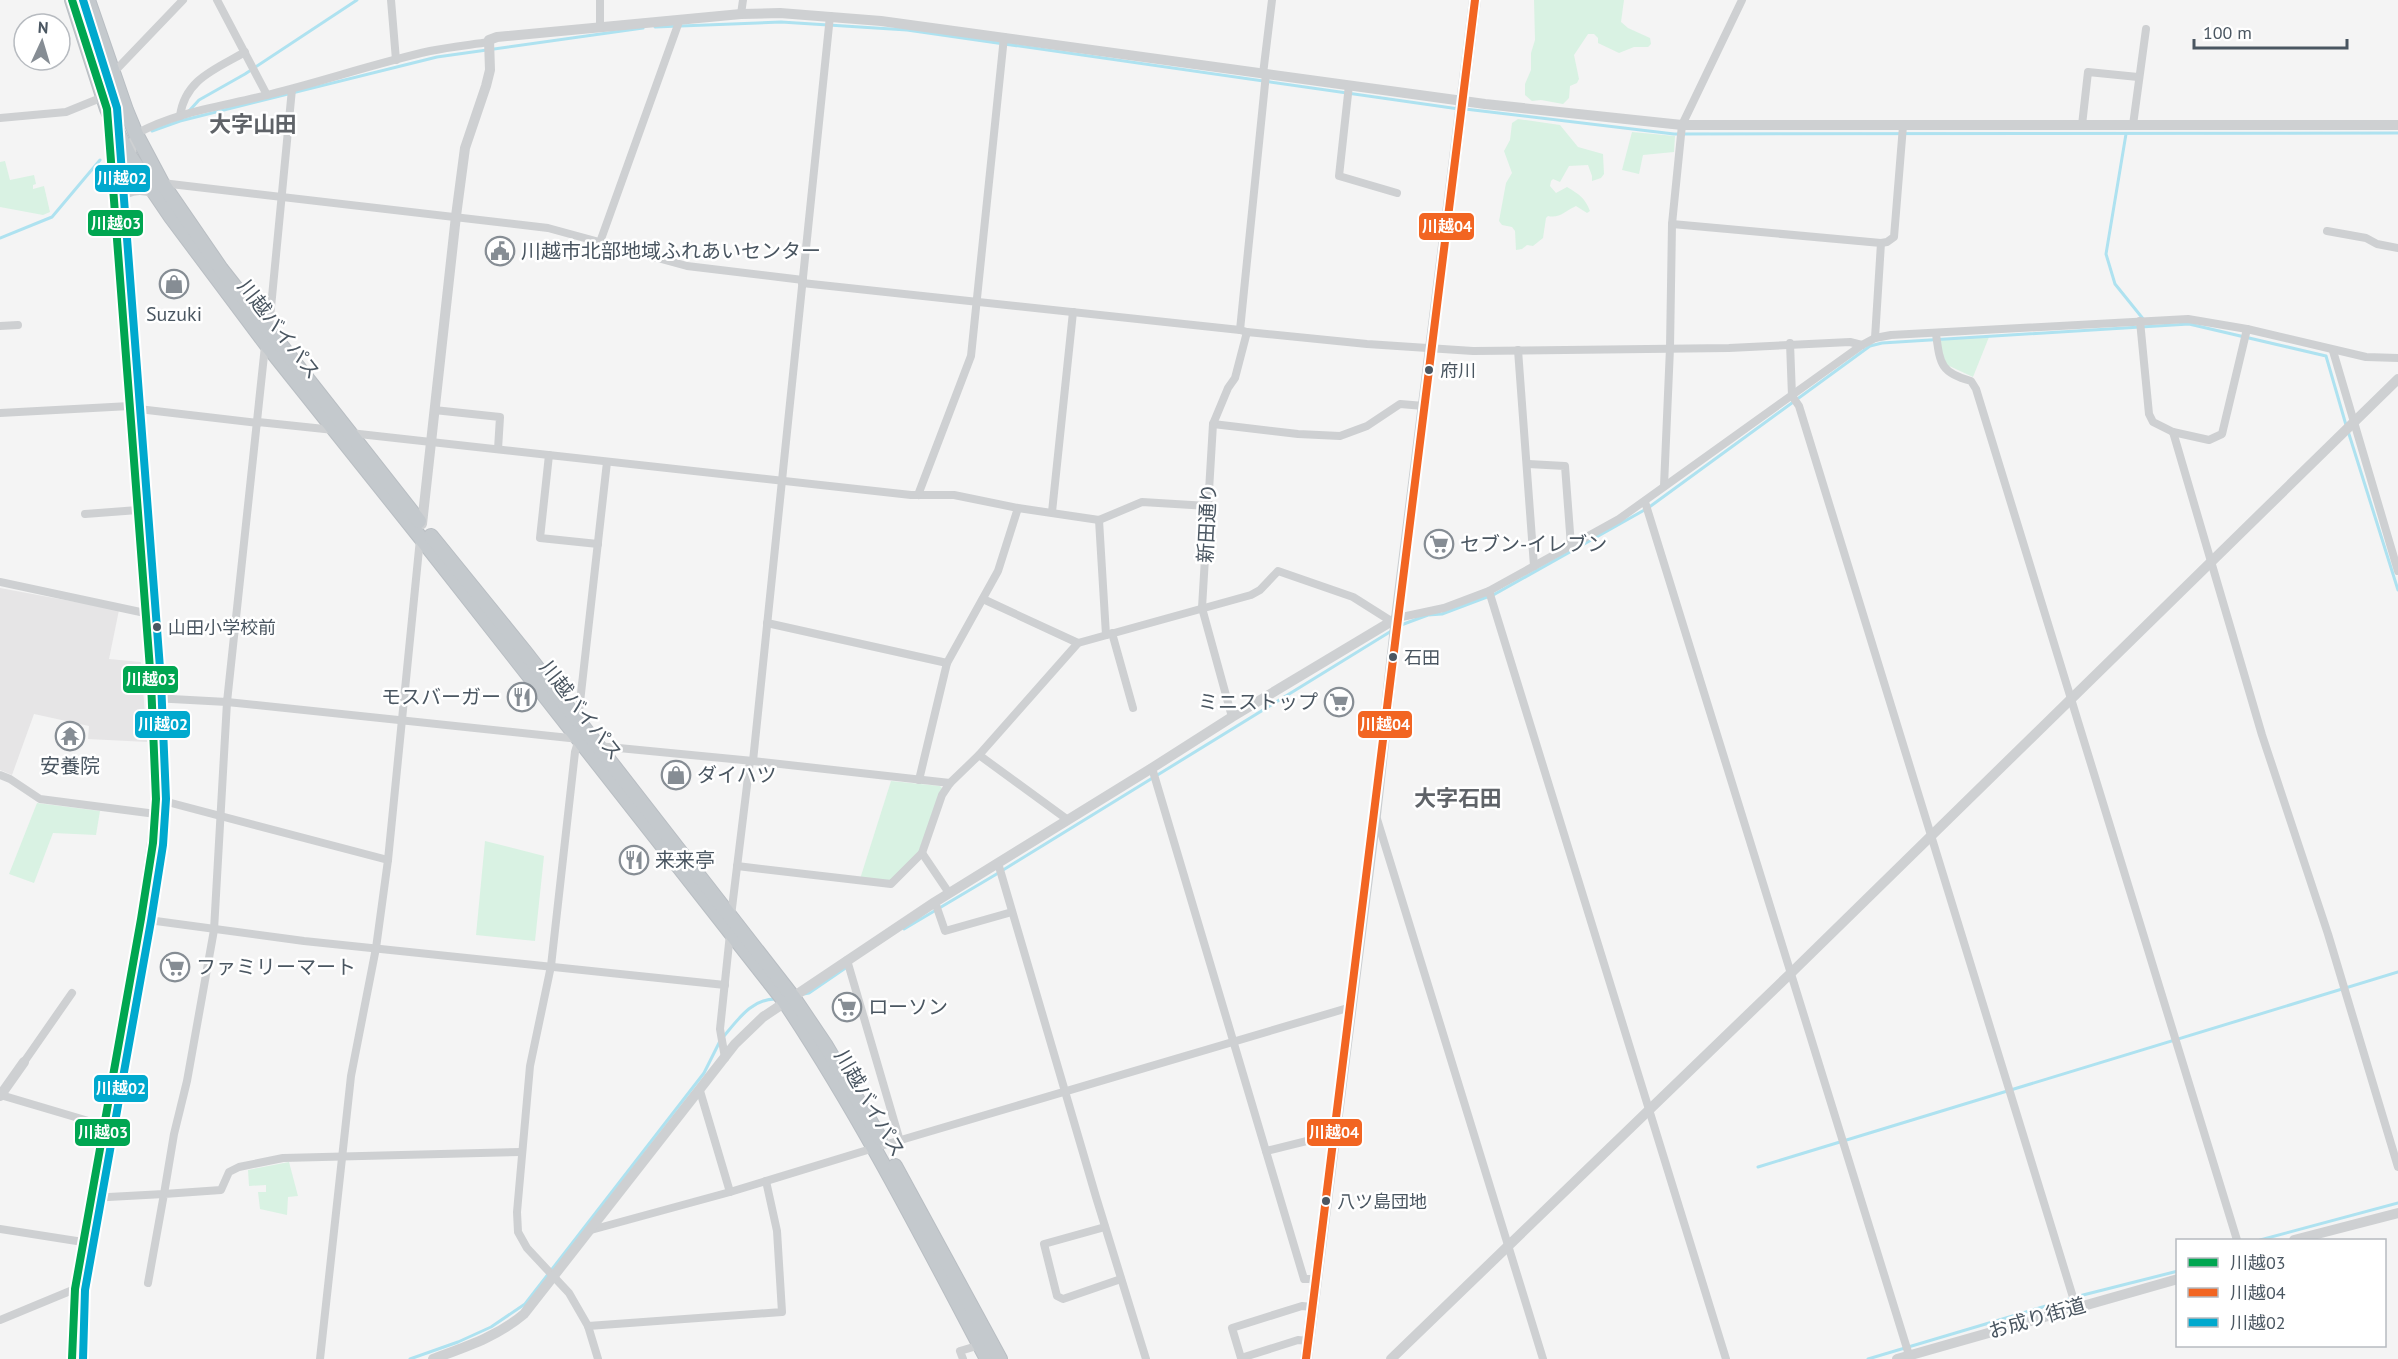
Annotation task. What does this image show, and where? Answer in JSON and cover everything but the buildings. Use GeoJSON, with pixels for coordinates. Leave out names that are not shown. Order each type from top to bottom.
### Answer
{"type":"FeatureCollection","features":[{"type":"Feature","properties":{"kind":"highway","name":"川越バイパス"},"geometry":{"type":"LineString","coordinates":[[72,0],[105,103],[129,155],[159,188],[350,433],[579,739],[730,932],[789,1000]]}},
{"type":"Feature","properties":{"kind":"highway","name":"川越バイパス"},"geometry":{"type":"LineString","coordinates":[[88,0],[112,74],[159,188],[266,344],[334,430],[421,530],[577,721],[731,916],[789,1000],[818,1052],[879,1147],[999,1359]]}},
{"type":"Feature","properties":{"kind":"highway","name":"川越バイパス"},"geometry":{"type":"LineString","coordinates":[[879,1147],[987,1359]]}},
{"type":"Feature","properties":{"kind":"main road"},"geometry":{"type":"LineString","coordinates":[[1306,1359],[1375,815],[1394,620],[1424,406],[1475,0]]}},
{"type":"Feature","properties":{"kind":"street"},"geometry":{"type":"LineString","coordinates":[[112,74],[183,0]]}},
{"type":"Feature","properties":{"kind":"street"},"geometry":{"type":"LineString","coordinates":[[217,0],[267,96]]}},
{"type":"Feature","properties":{"kind":"street"},"geometry":{"type":"LineString","coordinates":[[391,0],[396,60]]}},
{"type":"Feature","properties":{"kind":"street"},"geometry":{"type":"LineString","coordinates":[[600,0],[600,27]]}},
{"type":"Feature","properties":{"kind":"street"},"geometry":{"type":"LineString","coordinates":[[741,14],[743,0]]}},
{"type":"Feature","properties":{"kind":"street","name":"新田通り"},"geometry":{"type":"LineString","coordinates":[[1232,717],[1202,608],[1213,424],[1228,388],[1235,378],[1244,331],[1272,0]]}},
{"type":"Feature","properties":{"kind":"street"},"geometry":{"type":"LineString","coordinates":[[1664,486],[1672,224],[1682,125],[1742,0]]}},
{"type":"Feature","properties":{"kind":"street"},"geometry":{"type":"LineString","coordinates":[[115,203],[136,134],[148,127],[180,116],[267,96],[432,51],[489,42],[497,37],[741,14],[780,13],[830,16],[1004,37],[1461,101],[1682,125],[2398,125]]}},
{"type":"Feature","properties":{"kind":"street"},"geometry":{"type":"LineString","coordinates":[[731,916],[767,623],[830,16]]}},
{"type":"Feature","properties":{"kind":"street"},"geometry":{"type":"LineString","coordinates":[[600,242],[680,19]]}},
{"type":"Feature","properties":{"kind":"street"},"geometry":{"type":"LineString","coordinates":[[2133,125],[2146,29]]}},
{"type":"Feature","properties":{"kind":"street"},"geometry":{"type":"LineString","coordinates":[[918,495],[971,356],[1004,37]]}},
{"type":"Feature","properties":{"kind":"street"},"geometry":{"type":"LineString","coordinates":[[320,1359],[351,1076],[376,948],[388,860],[421,530],[456,216],[465,148],[490,70],[489,42]]}},
{"type":"Feature","properties":{"kind":"street"},"geometry":{"type":"LineString","coordinates":[[180,116],[185,94],[195,82],[245,52]]}},
{"type":"Feature","properties":{"kind":"street"},"geometry":{"type":"LineString","coordinates":[[2082,125],[2088,72],[2138,77]]}},
{"type":"Feature","properties":{"kind":"street"},"geometry":{"type":"LineString","coordinates":[[1349,85],[1340,176],[1397,193]]}},
{"type":"Feature","properties":{"kind":"street"},"geometry":{"type":"LineString","coordinates":[[269,330],[292,89]]}},
{"type":"Feature","properties":{"kind":"street"},"geometry":{"type":"LineString","coordinates":[[0,118],[66,112],[105,103],[115,203],[153,698],[156,814],[141,919],[102,1125],[75,1289],[72,1359]]}},
{"type":"Feature","properties":{"kind":"street"},"geometry":{"type":"LineString","coordinates":[[1672,224],[1881,243],[1894,237],[1903,126]]}},
{"type":"Feature","properties":{"kind":"street"},"geometry":{"type":"LineString","coordinates":[[115,203],[121,195],[132,190],[159,188],[282,197],[456,216],[548,228],[687,267],[977,302],[1431,349],[1473,351],[1729,348],[1850,342],[1862,345]]}},
{"type":"Feature","properties":{"kind":"street"},"geometry":{"type":"LineString","coordinates":[[2326,231],[2366,238],[2398,248]]}},
{"type":"Feature","properties":{"kind":"street"},"geometry":{"type":"LineString","coordinates":[[1875,338],[1881,243]]}},
{"type":"Feature","properties":{"kind":"street"},"geometry":{"type":"LineString","coordinates":[[1052,512],[1073,312]]}},
{"type":"Feature","properties":{"kind":"street"},"geometry":{"type":"LineString","coordinates":[[433,1359],[488,1338],[512,1325],[524,1314],[724,1058],[750,1028],[789,1000],[949,893],[1232,717],[1394,620],[1444,608],[1489,591],[1645,502],[1664,486],[1875,338],[1891,334],[2188,319],[2247,329],[2333,351],[2366,357],[2398,358]]}},
{"type":"Feature","properties":{"kind":"street"},"geometry":{"type":"LineString","coordinates":[[2140,321],[2149,414],[2153,422],[2173,432],[2209,440],[2222,434],[2247,329]]}},
{"type":"Feature","properties":{"kind":"street"},"geometry":{"type":"LineString","coordinates":[[0,326],[18,325]]}},
{"type":"Feature","properties":{"kind":"street"},"geometry":{"type":"LineString","coordinates":[[1936,333],[1940,363],[1944,369],[1957,377],[1971,381],[1976,389],[2237,1239]]}},
{"type":"Feature","properties":{"kind":"street"},"geometry":{"type":"LineString","coordinates":[[148,1283],[174,1134],[187,1081],[214,930],[226,702],[266,344]]}},
{"type":"Feature","properties":{"kind":"street"},"geometry":{"type":"LineString","coordinates":[[1790,344],[1792,396],[1799,406],[2076,1306]]}},
{"type":"Feature","properties":{"kind":"street"},"geometry":{"type":"LineString","coordinates":[[1518,350],[1534,566]]}},
{"type":"Feature","properties":{"kind":"street"},"geometry":{"type":"LineString","coordinates":[[2333,351],[2398,571]]}},
{"type":"Feature","properties":{"kind":"street"},"geometry":{"type":"LineString","coordinates":[[1391,1359],[1791,973],[2398,379]]}},
{"type":"Feature","properties":{"kind":"street"},"geometry":{"type":"LineString","coordinates":[[1213,424],[1298,434],[1340,436],[1367,426],[1400,404],[1424,406]]}},
{"type":"Feature","properties":{"kind":"street"},"geometry":{"type":"LineString","coordinates":[[0,413],[130,407],[334,430]]}},
{"type":"Feature","properties":{"kind":"street"},"geometry":{"type":"LineString","coordinates":[[434,410],[500,417],[498,449]]}},
{"type":"Feature","properties":{"kind":"street"},"geometry":{"type":"LineString","coordinates":[[2173,432],[2213,561],[2262,735],[2328,934],[2398,1167]]}},
{"type":"Feature","properties":{"kind":"street"},"geometry":{"type":"LineString","coordinates":[[350,433],[918,495],[954,495],[1018,508],[1099,520],[1142,502],[1208,506]]}},
{"type":"Feature","properties":{"kind":"street"},"geometry":{"type":"LineString","coordinates":[[549,455],[540,538],[598,543]]}},
{"type":"Feature","properties":{"kind":"street"},"geometry":{"type":"LineString","coordinates":[[577,721],[607,462]]}},
{"type":"Feature","properties":{"kind":"street"},"geometry":{"type":"LineString","coordinates":[[1527,464],[1565,466],[1571,546]]}},
{"type":"Feature","properties":{"kind":"street"},"geometry":{"type":"LineString","coordinates":[[1645,502],[1909,1355]]}},
{"type":"Feature","properties":{"kind":"street"},"geometry":{"type":"LineString","coordinates":[[919,780],[947,663],[1006,552],[1018,508]]}},
{"type":"Feature","properties":{"kind":"street"},"geometry":{"type":"LineString","coordinates":[[85,514],[138,510]]}},
{"type":"Feature","properties":{"kind":"street"},"geometry":{"type":"LineString","coordinates":[[1099,520],[1109,634],[1133,708]]}},
{"type":"Feature","properties":{"kind":"street"},"geometry":{"type":"LineString","coordinates":[[737,866],[884,885],[891,884],[922,853],[942,795],[950,783],[979,755],[1078,643],[1251,595],[1260,590],[1278,572],[1353,597],[1394,620]]}},
{"type":"Feature","properties":{"kind":"street"},"geometry":{"type":"LineString","coordinates":[[0,582],[145,613]]}},
{"type":"Feature","properties":{"kind":"street"},"geometry":{"type":"LineString","coordinates":[[1489,591],[1726,1359]]}},
{"type":"Feature","properties":{"kind":"street"},"geometry":{"type":"LineString","coordinates":[[983,599],[1078,643]]}},
{"type":"Feature","properties":{"kind":"street"},"geometry":{"type":"LineString","coordinates":[[767,623],[947,663]]}},
{"type":"Feature","properties":{"kind":"street"},"geometry":{"type":"LineString","coordinates":[[153,698],[226,702],[579,739],[575,752],[551,966],[530,1066],[516,1212],[518,1232],[527,1248],[569,1293],[588,1326],[598,1359]]}},
{"type":"Feature","properties":{"kind":"street"},"geometry":{"type":"LineString","coordinates":[[596,746],[950,783]]}},
{"type":"Feature","properties":{"kind":"street"},"geometry":{"type":"LineString","coordinates":[[979,755],[1068,820]]}},
{"type":"Feature","properties":{"kind":"street"},"geometry":{"type":"LineString","coordinates":[[1152,768],[1304,1279],[1316,1279]]}},
{"type":"Feature","properties":{"kind":"street"},"geometry":{"type":"LineString","coordinates":[[0,776],[10,779],[40,799],[156,814]]}},
{"type":"Feature","properties":{"kind":"street"},"geometry":{"type":"LineString","coordinates":[[156,799],[388,860]]}},
{"type":"Feature","properties":{"kind":"street"},"geometry":{"type":"LineString","coordinates":[[1375,815],[1543,1359]]}},
{"type":"Feature","properties":{"kind":"street"},"geometry":{"type":"LineString","coordinates":[[922,853],[949,893]]}},
{"type":"Feature","properties":{"kind":"street"},"geometry":{"type":"LineString","coordinates":[[998,863],[1146,1359]]}},
{"type":"Feature","properties":{"kind":"street"},"geometry":{"type":"LineString","coordinates":[[935,902],[945,931],[1012,912]]}},
{"type":"Feature","properties":{"kind":"street"},"geometry":{"type":"LineString","coordinates":[[141,919],[214,930],[725,985]]}},
{"type":"Feature","properties":{"kind":"street"},"geometry":{"type":"LineString","coordinates":[[724,1058],[720,1029],[730,932]]}},
{"type":"Feature","properties":{"kind":"street"},"geometry":{"type":"LineString","coordinates":[[847,960],[900,1141]]}},
{"type":"Feature","properties":{"kind":"street"},"geometry":{"type":"LineString","coordinates":[[72,993],[1,1095],[102,1125]]}},
{"type":"Feature","properties":{"kind":"street"},"geometry":{"type":"LineString","coordinates":[[591,1230],[730,1192],[1351,1007]]}},
{"type":"Feature","properties":{"kind":"street"},"geometry":{"type":"LineString","coordinates":[[700,1091],[730,1192]]}},
{"type":"Feature","properties":{"kind":"street"},"geometry":{"type":"LineString","coordinates":[[1266,1151],[1335,1134]]}},
{"type":"Feature","properties":{"kind":"street"},"geometry":{"type":"LineString","coordinates":[[90,1198],[221,1190],[229,1172],[239,1167],[283,1158],[521,1152]]}},
{"type":"Feature","properties":{"kind":"street"},"geometry":{"type":"LineString","coordinates":[[588,1326],[782,1312],[777,1231],[766,1181]]}},
{"type":"Feature","properties":{"kind":"street"},"geometry":{"type":"LineString","coordinates":[[2298,1239],[2398,1213]]}},
{"type":"Feature","properties":{"kind":"street"},"geometry":{"type":"LineString","coordinates":[[1105,1227],[1044,1244],[1057,1296],[1063,1299],[1121,1280]]}},
{"type":"Feature","properties":{"kind":"street"},"geometry":{"type":"LineString","coordinates":[[0,1229],[83,1242]]}},
{"type":"Feature","properties":{"kind":"street","name":"お成り街道"},"geometry":{"type":"LineString","coordinates":[[1897,1359],[2076,1306],[2176,1280]]}},
{"type":"Feature","properties":{"kind":"street"},"geometry":{"type":"LineString","coordinates":[[0,1320],[75,1289]]}},
{"type":"Feature","properties":{"kind":"street"},"geometry":{"type":"LineString","coordinates":[[1308,1341],[1298,1340],[1241,1358],[1232,1328],[1302,1306],[1312,1307]]}},
{"type":"Feature","properties":{"kind":"street"},"geometry":{"type":"LineString","coordinates":[[963,1359],[960,1351],[980,1345]]}},
{"type":"Feature","properties":{"kind":"shaded area"},"geometry":{"type":"Polygon","coordinates":[[[0,588],[119,610],[109,659],[141,662],[147,742],[88,739],[89,726],[34,714],[12,775],[0,770],[0,588]]]}},
{"type":"Feature","properties":{"kind":"green space"},"geometry":{"type":"Polygon","coordinates":[[[1534,0],[1624,0],[1621,22],[1628,28],[1650,38],[1651,44],[1648,47],[1634,47],[1619,53],[1598,43],[1598,38],[1594,34],[1588,34],[1574,55],[1579,79],[1577,83],[1570,86],[1569,98],[1563,104],[1541,100],[1532,101],[1525,95],[1525,84],[1531,70],[1531,53],[1535,40],[1534,0]]]}},
{"type":"Feature","properties":{"kind":"green space"},"geometry":{"type":"Polygon","coordinates":[[[1518,119],[1560,125],[1578,147],[1603,154],[1604,174],[1601,178],[1592,181],[1588,165],[1569,166],[1560,182],[1553,179],[1550,186],[1556,193],[1567,187],[1581,197],[1590,211],[1587,213],[1576,206],[1559,215],[1548,216],[1543,238],[1533,246],[1527,245],[1516,250],[1515,231],[1512,227],[1502,225],[1499,221],[1506,183],[1512,173],[1504,151],[1510,140],[1512,123],[1518,119]]]}},
{"type":"Feature","properties":{"kind":"green space"},"geometry":{"type":"Polygon","coordinates":[[[1632,132],[1675,136],[1674,152],[1643,155],[1639,174],[1622,170],[1632,132]]]}},
{"type":"Feature","properties":{"kind":"green space"},"geometry":{"type":"Polygon","coordinates":[[[5,161],[10,180],[34,175],[36,184],[33,185],[33,189],[44,186],[50,212],[43,215],[0,207],[0,162],[5,161]]]}},
{"type":"Feature","properties":{"kind":"green space"},"geometry":{"type":"Polygon","coordinates":[[[1989,337],[1973,377],[1945,364],[1940,344],[1942,339],[1989,337]]]}},
{"type":"Feature","properties":{"kind":"green space"},"geometry":{"type":"Polygon","coordinates":[[[891,781],[942,788],[919,851],[890,882],[860,879],[891,781]]]}},
{"type":"Feature","properties":{"kind":"green space"},"geometry":{"type":"Polygon","coordinates":[[[37,803],[100,811],[96,835],[53,833],[34,883],[9,874],[37,803]]]}},
{"type":"Feature","properties":{"kind":"green space"},"geometry":{"type":"Polygon","coordinates":[[[485,841],[544,856],[535,941],[476,935],[485,841]]]}},
{"type":"Feature","properties":{"kind":"green space"},"geometry":{"type":"Polygon","coordinates":[[[289,1162],[298,1196],[288,1197],[287,1215],[260,1209],[258,1192],[266,1192],[266,1185],[249,1186],[248,1170],[289,1162]]]}},
{"type":"Feature","properties":{"kind":"waterway"},"geometry":{"type":"LineString","coordinates":[[189,111],[199,100],[245,74],[357,0]]}},
{"type":"Feature","properties":{"kind":"waterway"},"geometry":{"type":"LineString","coordinates":[[655,27],[781,22],[907,30],[1459,109]]}},
{"type":"Feature","properties":{"kind":"waterway"},"geometry":{"type":"LineString","coordinates":[[152,131],[180,121],[437,57],[643,28]]}},
{"type":"Feature","properties":{"kind":"waterway"},"geometry":{"type":"LineString","coordinates":[[1465,109],[1674,134],[2398,133]]}},
{"type":"Feature","properties":{"kind":"waterway"},"geometry":{"type":"LineString","coordinates":[[2126,134],[2106,254],[2115,284],[2144,320]]}},
{"type":"Feature","properties":{"kind":"waterway"},"geometry":{"type":"LineString","coordinates":[[0,238],[52,217],[100,160]]}},
{"type":"Feature","properties":{"kind":"waterway"},"geometry":{"type":"LineString","coordinates":[[1401,625],[1428,615],[1442,614],[1495,594],[1648,508],[1870,346],[1882,343],[2189,324],[2326,356],[2346,425]]}},
{"type":"Feature","properties":{"kind":"waterway"},"geometry":{"type":"LineString","coordinates":[[2348,431],[2398,590]]}},
{"type":"Feature","properties":{"kind":"waterway"},"geometry":{"type":"LineString","coordinates":[[904,929],[1393,630]]}},
{"type":"Feature","properties":{"kind":"waterway"},"geometry":{"type":"LineString","coordinates":[[804,994],[809,993],[847,967]]}},
{"type":"Feature","properties":{"kind":"waterway"},"geometry":{"type":"LineString","coordinates":[[1758,1167],[2398,972]]}},
{"type":"Feature","properties":{"kind":"waterway"},"geometry":{"type":"LineString","coordinates":[[724,1036],[747,1010],[761,1002],[777,999]]}},
{"type":"Feature","properties":{"kind":"waterway"},"geometry":{"type":"LineString","coordinates":[[410,1359],[458,1342],[491,1327],[525,1304],[704,1073],[720,1041]]}},
{"type":"Feature","properties":{"kind":"waterway"},"geometry":{"type":"LineString","coordinates":[[2264,1239],[2398,1203]]}},
{"type":"Feature","properties":{"kind":"waterway"},"geometry":{"type":"LineString","coordinates":[[1868,1359],[2083,1295],[2176,1272]]}},
{"type":"Feature","properties":{"kind":"transit line","name":"川越03"},"geometry":{"type":"LineString","coordinates":[[72,0],[107,109],[151,682],[156,799],[153,843],[141,919],[75,1289],[72,1359]]}},
{"type":"Feature","properties":{"kind":"transit line","name":"川越02"},"geometry":{"type":"LineString","coordinates":[[83,0],[117,108],[161,681],[166,799],[163,845],[151,921],[85,1290],[83,1359]]}},
{"type":"Feature","properties":{"kind":"transit line","name":"川越04"},"geometry":{"type":"LineString","coordinates":[[1306,1359],[1475,0]]}},
{"type":"Feature","properties":{"kind":"place","name":"川越市北部地域ふれあいセンター"},"geometry":{"type":"Point","coordinates":[500,251]}},
{"type":"Feature","properties":{"kind":"place","name":"Suzuki"},"geometry":{"type":"Point","coordinates":[174,284]}},
{"type":"Feature","properties":{"kind":"place","name":"府川"},"geometry":{"type":"Point","coordinates":[1429,370]}},
{"type":"Feature","properties":{"kind":"place","name":"セブン-イレブン"},"geometry":{"type":"Point","coordinates":[1439,544]}},
{"type":"Feature","properties":{"kind":"place","name":"山田小学校前"},"geometry":{"type":"Point","coordinates":[157,627]}},
{"type":"Feature","properties":{"kind":"place","name":"石田"},"geometry":{"type":"Point","coordinates":[1393,657]}},
{"type":"Feature","properties":{"kind":"place","name":"モスバーガー"},"geometry":{"type":"Point","coordinates":[522,697]}},
{"type":"Feature","properties":{"kind":"place","name":"ミニストップ"},"geometry":{"type":"Point","coordinates":[1339,702]}},
{"type":"Feature","properties":{"kind":"place","name":"安養院"},"geometry":{"type":"Point","coordinates":[70,736]}},
{"type":"Feature","properties":{"kind":"place","name":"ダイハツ"},"geometry":{"type":"Point","coordinates":[676,775]}},
{"type":"Feature","properties":{"kind":"place","name":"来来亭"},"geometry":{"type":"Point","coordinates":[634,860]}},
{"type":"Feature","properties":{"kind":"place","name":"ファミリーマート"},"geometry":{"type":"Point","coordinates":[175,967]}},
{"type":"Feature","properties":{"kind":"place","name":"ローソン"},"geometry":{"type":"Point","coordinates":[847,1007]}},
{"type":"Feature","properties":{"kind":"place","name":"八ツ島団地"},"geometry":{"type":"Point","coordinates":[1326,1201]}},
{"type":"Feature","properties":{"kind":"district","name":"大字山田"},"geometry":{"type":"Point","coordinates":[253,124]}},
{"type":"Feature","properties":{"kind":"district","name":"大字石田"},"geometry":{"type":"Point","coordinates":[1458,798]}}]}
